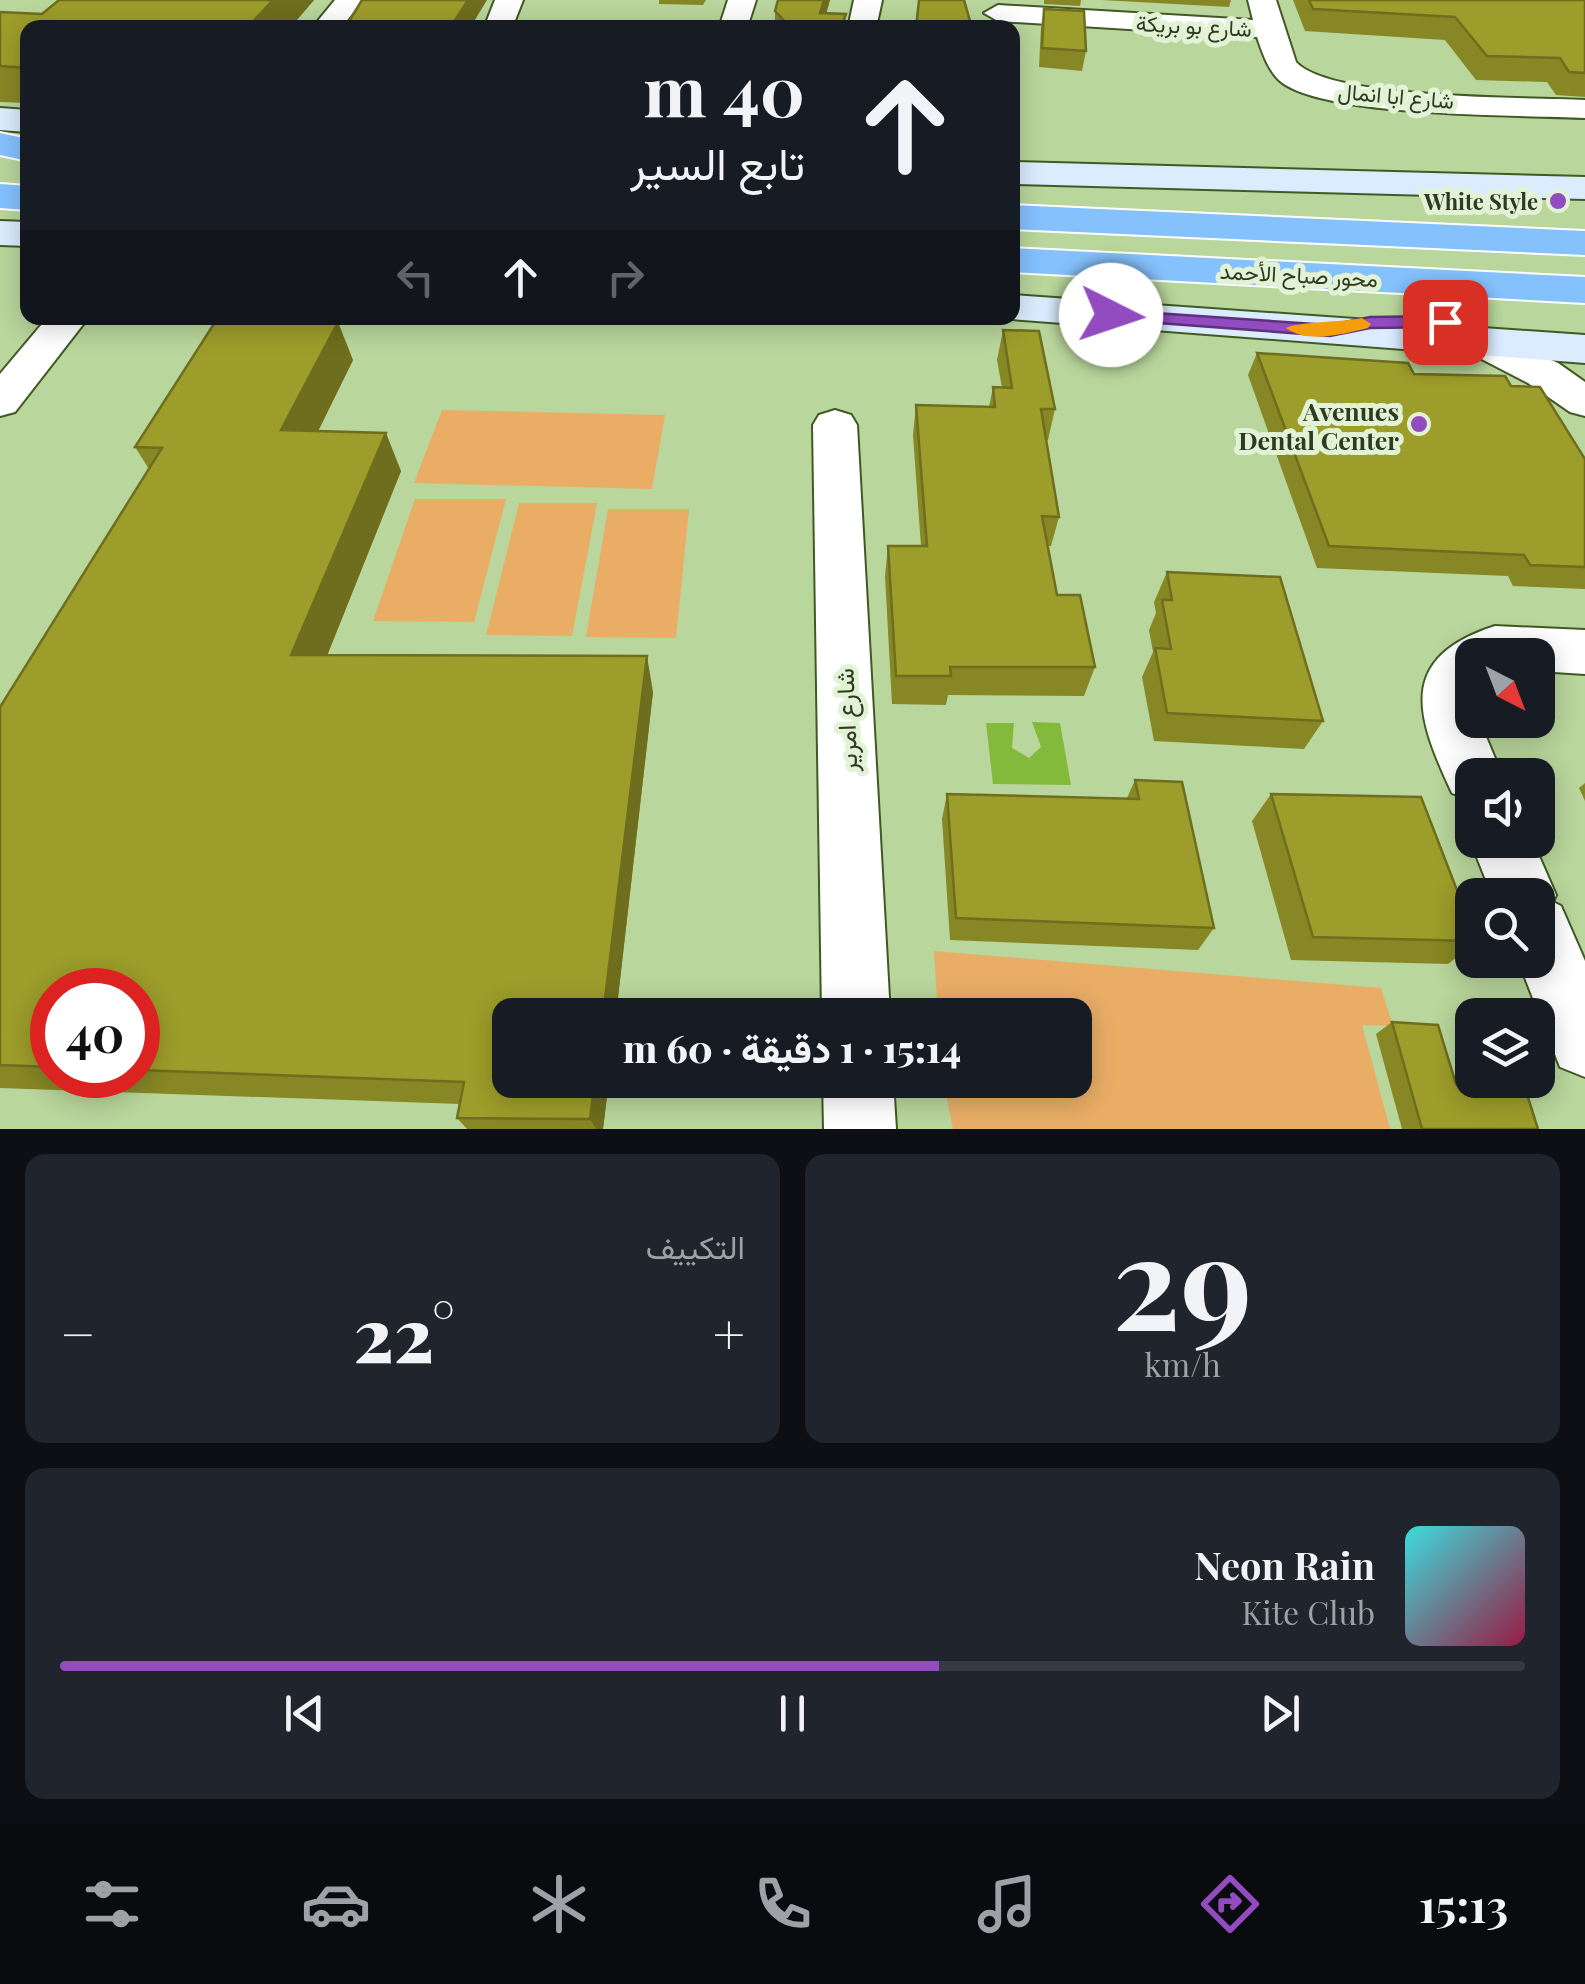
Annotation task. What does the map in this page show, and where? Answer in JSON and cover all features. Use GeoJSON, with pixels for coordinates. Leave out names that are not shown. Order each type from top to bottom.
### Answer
{"type":"FeatureCollection","features":[{"type":"Feature","properties":{"kind":"highway","name":"محور صباح الأحمد"},"geometry":{"type":"LineString","coordinates":[[1020,217],[1585,243]]}},
{"type":"Feature","properties":{"kind":"highway","name":"محور صباح الأحمد"},"geometry":{"type":"LineString","coordinates":[[1020,260],[1585,290]]}},
{"type":"Feature","properties":{"kind":"street"},"geometry":{"type":"LineString","coordinates":[[332,20],[348,0]]}},
{"type":"Feature","properties":{"kind":"street","name":"شارع بو بريكة"},"geometry":{"type":"LineString","coordinates":[[998,13],[1116,10],[1266,14]]}},
{"type":"Feature","properties":{"kind":"street","name":"شارع ابا انمال"},"geometry":{"type":"LineString","coordinates":[[1266,14],[1284,67],[1294,77],[1325,89],[1585,109]]}},
{"type":"Feature","properties":{"kind":"street"},"geometry":{"type":"LineString","coordinates":[[1020,173],[1585,188]]}},
{"type":"Feature","properties":{"kind":"street"},"geometry":{"type":"LineString","coordinates":[[1020,309],[1585,349]]}},
{"type":"Feature","properties":{"kind":"street"},"geometry":{"type":"LineString","coordinates":[[1330,331],[1370,322],[1415,321],[1585,327]]}},
{"type":"Feature","properties":{"kind":"street"},"geometry":{"type":"LineString","coordinates":[[0,402],[62,325]]}},
{"type":"Feature","properties":{"kind":"street"},"geometry":{"type":"LineString","coordinates":[[1482,344],[1542,373],[1585,402]]}},
{"type":"Feature","properties":{"kind":"street","name":"شارع امرير"},"geometry":{"type":"LineString","coordinates":[[834,424],[855,998]]}},
{"type":"Feature","properties":{"kind":"street"},"geometry":{"type":"LineString","coordinates":[[1555,650],[1585,652]]}},
{"type":"Feature","properties":{"kind":"street"},"geometry":{"type":"LineString","coordinates":[[1455,676],[1448,704],[1455,731]]}},
{"type":"Feature","properties":{"kind":"street"},"geometry":{"type":"LineString","coordinates":[[1555,969],[1585,1042]]}},
{"type":"Feature","properties":{"kind":"street"},"geometry":{"type":"LineString","coordinates":[[859,1098],[860,1129]]}},
{"type":"Feature","properties":{"kind":"shaded area"},"geometry":{"type":"Polygon","coordinates":[[[442,410],[665,415],[652,489],[414,483],[442,410]]]}},
{"type":"Feature","properties":{"kind":"shaded area"},"geometry":{"type":"Polygon","coordinates":[[[415,499],[506,499],[474,622],[373,621],[415,499]]]}},
{"type":"Feature","properties":{"kind":"shaded area"},"geometry":{"type":"Polygon","coordinates":[[[519,503],[597,503],[572,636],[486,635],[519,503]]]}},
{"type":"Feature","properties":{"kind":"shaded area"},"geometry":{"type":"Polygon","coordinates":[[[608,509],[689,509],[676,638],[586,637],[608,509]]]}},
{"type":"Feature","properties":{"kind":"shaded area"},"geometry":{"type":"Polygon","coordinates":[[[1032,722],[1060,723],[1071,785],[993,784],[986,723],[1014,723],[1012,748],[1029,758],[1041,747],[1032,722]]]}},
{"type":"Feature","properties":{"kind":"shaded area"},"geometry":{"type":"Polygon","coordinates":[[[934,951],[1381,988],[1393,1026],[1362,1025],[1390,1129],[953,1129],[947,1098],[1092,1098],[1092,998],[937,998],[934,951]]]}},
{"type":"Feature","properties":{"kind":"building"},"geometry":{"type":"Polygon","coordinates":[[[59,0],[273,0],[254,20],[20,20],[20,67],[0,66],[0,12],[42,14],[59,0]]]}},
{"type":"Feature","properties":{"kind":"building"},"geometry":{"type":"Polygon","coordinates":[[[362,0],[468,0],[455,20],[350,20],[362,0]]]}},
{"type":"Feature","properties":{"kind":"building"},"geometry":{"type":"Polygon","coordinates":[[[778,0],[824,0],[820,13],[846,14],[844,20],[783,20],[775,11],[778,0]]]}},
{"type":"Feature","properties":{"kind":"building"},"geometry":{"type":"Polygon","coordinates":[[[919,0],[964,0],[970,20],[917,20],[919,0]]]}},
{"type":"Feature","properties":{"kind":"building"},"geometry":{"type":"Polygon","coordinates":[[[1309,0],[1585,0],[1585,73],[1569,72],[1560,58],[1487,56],[1455,17],[1313,9],[1309,0]]]}},
{"type":"Feature","properties":{"kind":"building"},"geometry":{"type":"Polygon","coordinates":[[[1044,9],[1084,11],[1086,51],[1042,48],[1044,9]]]}},
{"type":"Feature","properties":{"kind":"building"},"geometry":{"type":"Polygon","coordinates":[[[213,325],[336,325],[281,430],[386,433],[291,655],[647,656],[605,998],[492,998],[492,1098],[593,1098],[590,1119],[457,1118],[464,1082],[160,1071],[160,968],[30,968],[30,1066],[0,1065],[0,707],[162,448],[135,447],[213,325]]]}},
{"type":"Feature","properties":{"kind":"building"},"geometry":{"type":"Polygon","coordinates":[[[1003,330],[1039,331],[1055,409],[1041,409],[1059,517],[1042,516],[1057,595],[1080,595],[1095,667],[950,667],[951,676],[896,676],[888,546],[927,546],[916,405],[995,407],[993,387],[1012,388],[1003,330]]]}},
{"type":"Feature","properties":{"kind":"building"},"geometry":{"type":"Polygon","coordinates":[[[1257,353],[1408,363],[1414,374],[1505,376],[1511,386],[1540,387],[1585,459],[1585,567],[1530,565],[1524,555],[1329,546],[1257,353]]]}},
{"type":"Feature","properties":{"kind":"building"},"geometry":{"type":"Polygon","coordinates":[[[1167,572],[1280,577],[1323,721],[1167,713],[1155,648],[1171,649],[1162,600],[1172,600],[1167,572]]]}},
{"type":"Feature","properties":{"kind":"building"},"geometry":{"type":"Polygon","coordinates":[[[1135,780],[1182,782],[1214,928],[956,918],[947,794],[1139,799],[1135,780]]]}},
{"type":"Feature","properties":{"kind":"building"},"geometry":{"type":"Polygon","coordinates":[[[1271,794],[1421,797],[1455,885],[1455,941],[1313,937],[1271,794]]]}},
{"type":"Feature","properties":{"kind":"building"},"geometry":{"type":"Polygon","coordinates":[[[1392,1022],[1438,1025],[1455,1081],[1455,1098],[1528,1098],[1538,1129],[1422,1129],[1392,1022]]]}},
{"type":"Feature","properties":{"kind":"slow traffic"},"geometry":{"type":"LineString","coordinates":[[1296,328],[1330,331],[1362,324]]}},
{"type":"Feature","properties":{"kind":"place","name":"White Style"},"geometry":{"type":"Point","coordinates":[1558,201]}},
{"type":"Feature","properties":{"kind":"place","name":"Avenues Dental Center"},"geometry":{"type":"Point","coordinates":[1419,424]}},
{"type":"Feature","properties":{"kind":"route"},"geometry":{"type":"LineString","coordinates":[[1111,315],[1330,331],[1370,322],[1445,322]]}}]}
